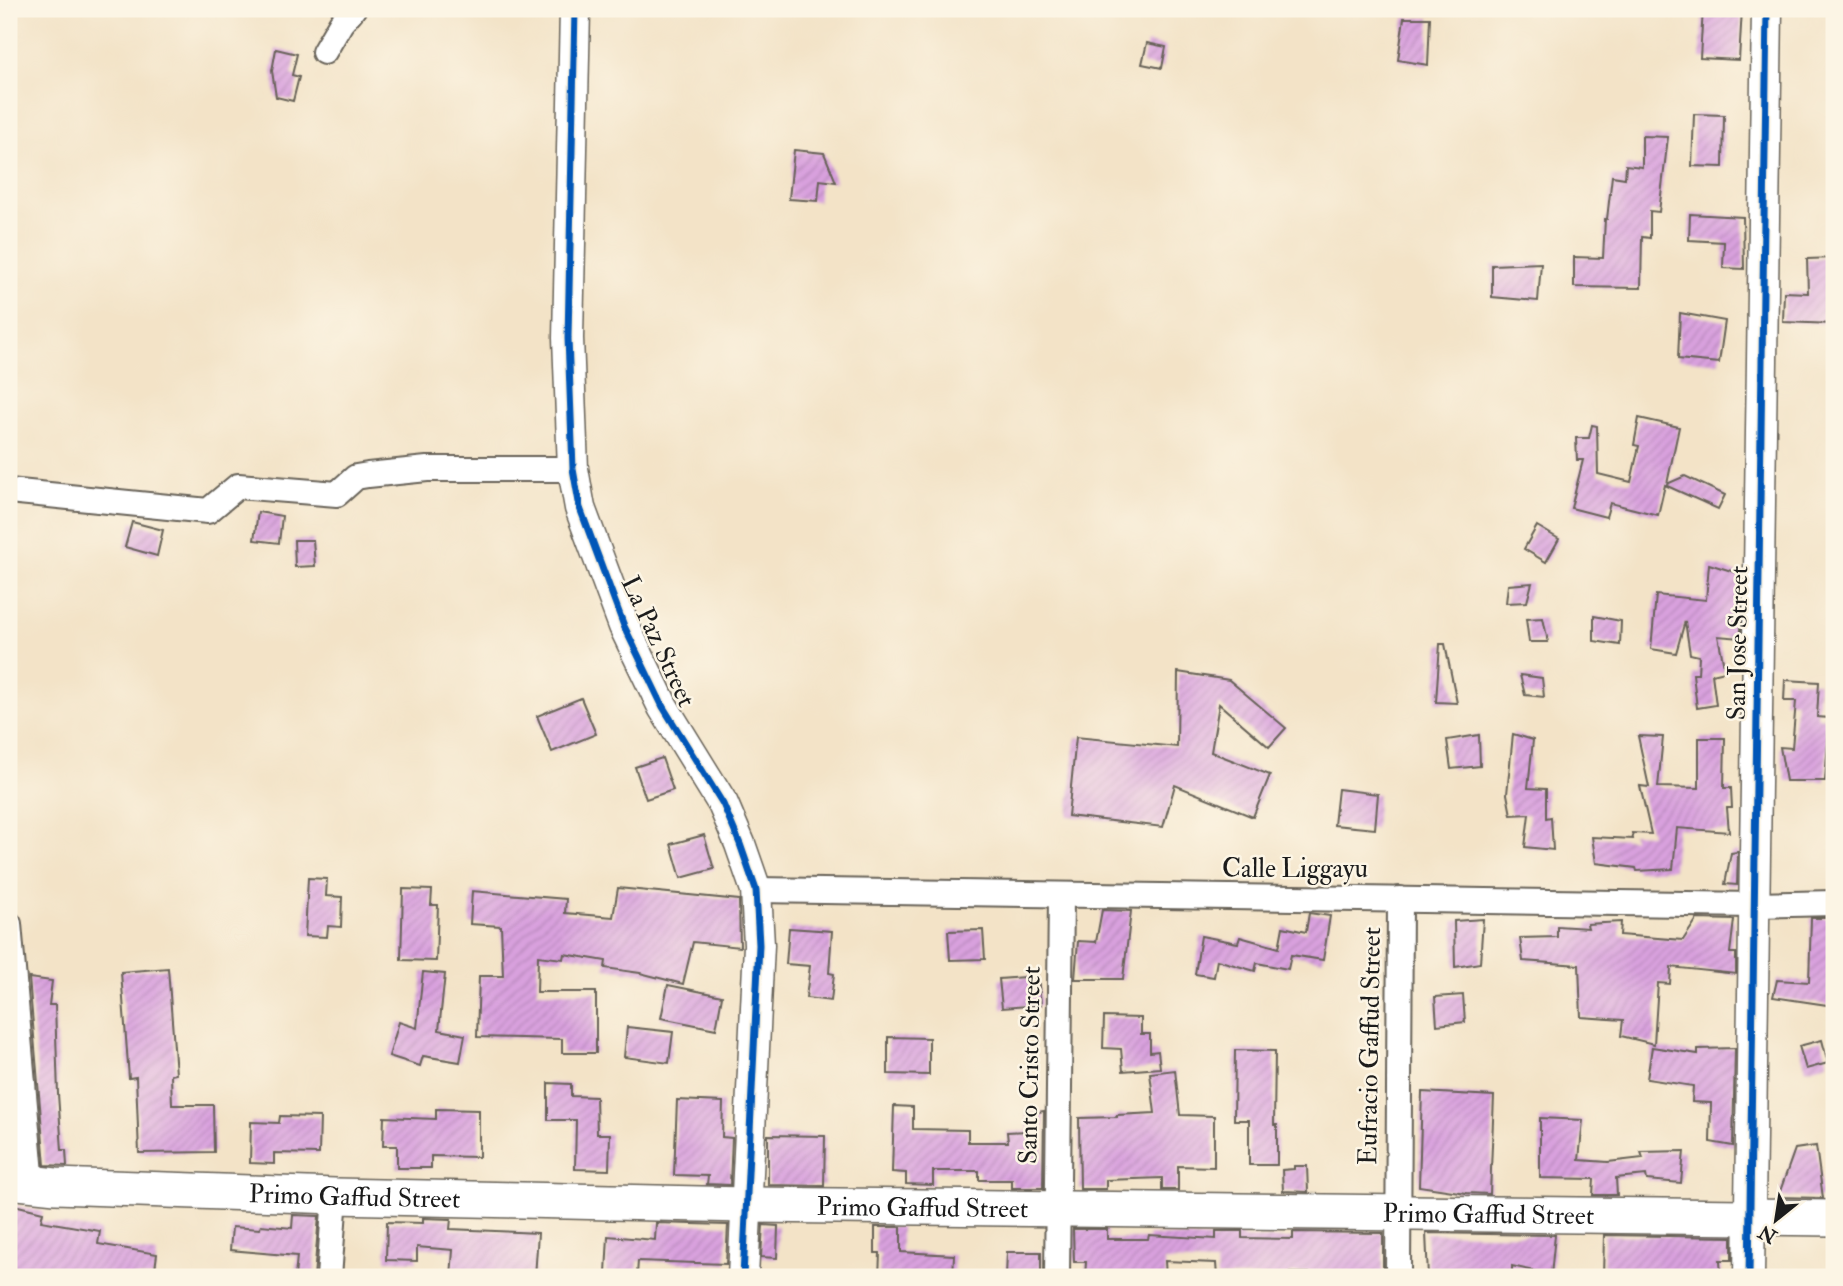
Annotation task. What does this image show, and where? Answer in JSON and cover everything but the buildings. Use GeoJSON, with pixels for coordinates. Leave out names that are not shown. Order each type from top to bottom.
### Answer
{"type":"FeatureCollection","features":[{"type":"Feature","properties":{"kind":"main road","name":"Primo Gaffud Street"},"geometry":{"type":"LineString","coordinates":[[21,1183],[335,1196],[746,1205],[1834,1218]]}},
{"type":"Feature","properties":{"kind":"street"},"geometry":{"type":"LineString","coordinates":[[324,52],[341,23],[353,9]]}},
{"type":"Feature","properties":{"kind":"street","name":"La Paz Street"},"geometry":{"type":"LineString","coordinates":[[575,9],[568,338],[573,469],[580,508],[624,626],[663,707],[723,804],[756,890],[759,945],[743,1277]]}},
{"type":"Feature","properties":{"kind":"street","name":"San Jose Street"},"geometry":{"type":"LineString","coordinates":[[1749,1277],[1767,9]]}},
{"type":"Feature","properties":{"kind":"street"},"geometry":{"type":"LineString","coordinates":[[9,491],[208,510],[238,486],[337,494],[356,477],[368,475],[427,469],[573,469]]}},
{"type":"Feature","properties":{"kind":"street","name":"Calle Liggayu"},"geometry":{"type":"LineString","coordinates":[[756,890],[1755,905],[1834,903]]}},
{"type":"Feature","properties":{"kind":"street","name":"Santo Cristo Street"},"geometry":{"type":"LineString","coordinates":[[1057,1277],[1061,896]]}},
{"type":"Feature","properties":{"kind":"street","name":"Eufracio Gaffud Street"},"geometry":{"type":"LineString","coordinates":[[1398,1277],[1400,899]]}},
{"type":"Feature","properties":{"kind":"street"},"geometry":{"type":"LineString","coordinates":[[9,924],[21,1183]]}},
{"type":"Feature","properties":{"kind":"street"},"geometry":{"type":"LineString","coordinates":[[329,1277],[335,1196]]}},
{"type":"Feature","properties":{"kind":"cycle path"},"geometry":{"type":"LineString","coordinates":[[575,9],[568,338],[573,469],[580,508],[624,626],[663,707],[723,804],[756,890],[759,945],[743,1277]]}},
{"type":"Feature","properties":{"kind":"cycle path"},"geometry":{"type":"LineString","coordinates":[[1749,1277],[1767,9]]}}]}
